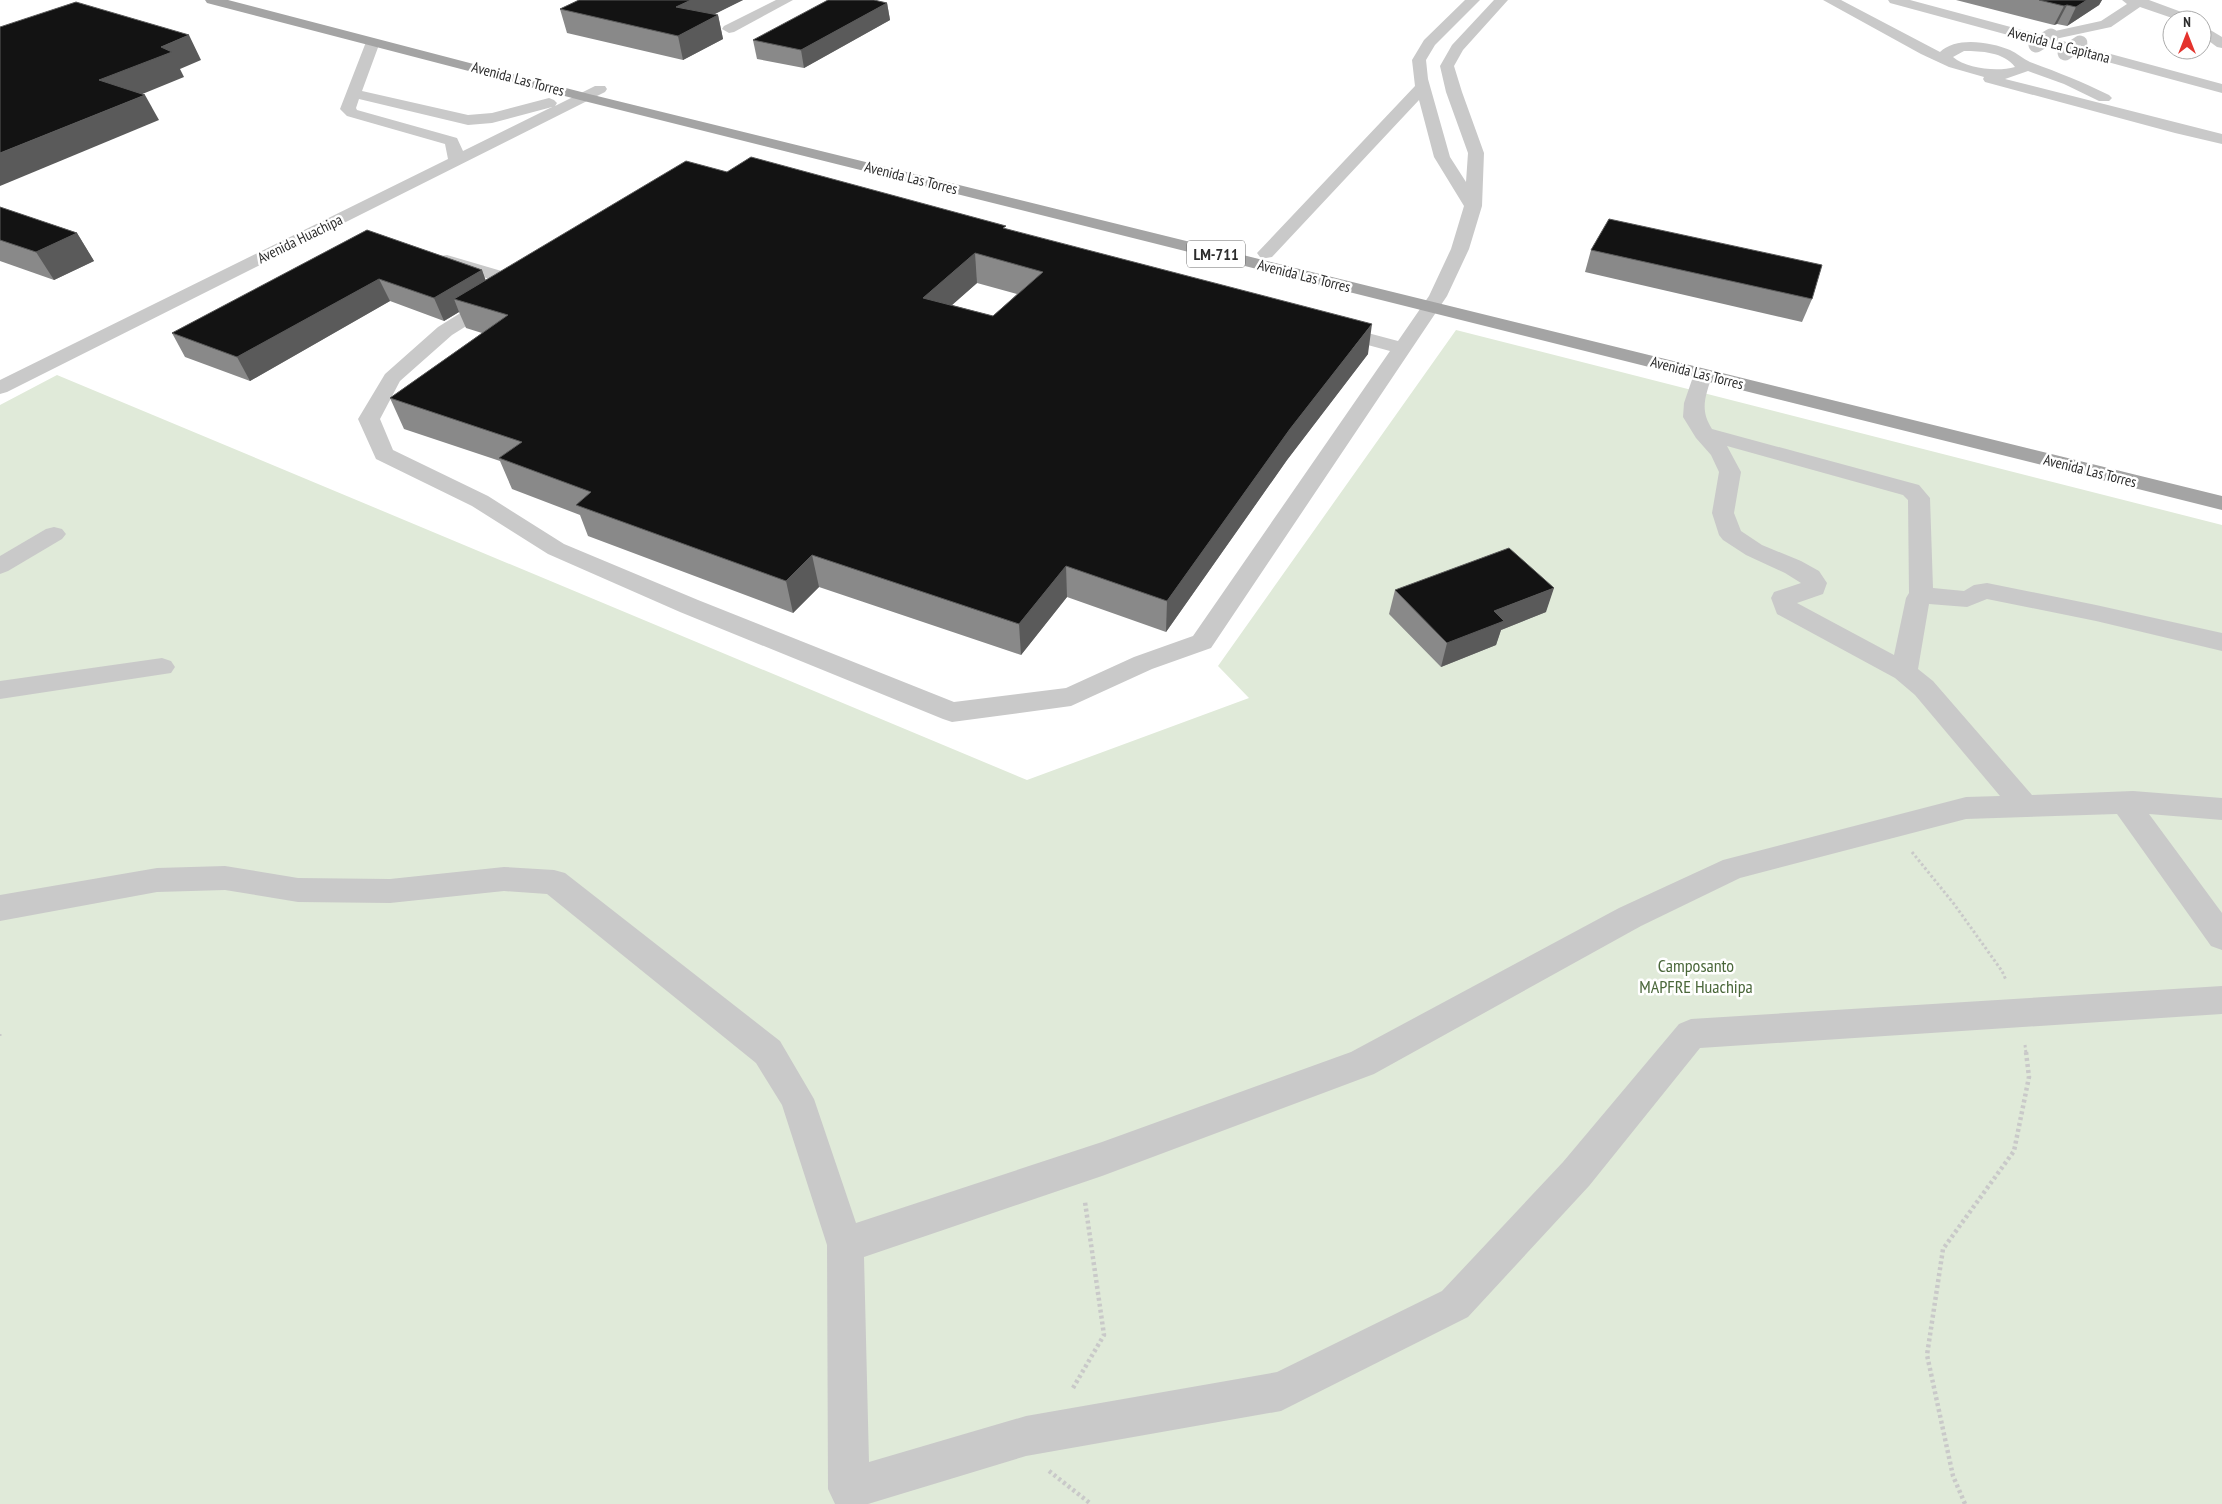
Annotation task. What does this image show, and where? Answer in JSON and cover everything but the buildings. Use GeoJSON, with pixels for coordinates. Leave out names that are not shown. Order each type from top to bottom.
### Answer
{"type":"FeatureCollection","features":[{"type":"Feature","properties":{"kind":"main road","name":"Avenida Las Torres"},"geometry":{"type":"LineString","coordinates":[[212,0],[373,42],[1434,302],[2222,488]]}},
{"type":"Feature","properties":{"kind":"main road","name":"Avenida Las Torres"},"geometry":{"type":"LineString","coordinates":[[248,0],[588,95],[1266,253],[1434,302],[1702,375],[2222,503]]}},
{"type":"Feature","properties":{"kind":"street"},"geometry":{"type":"LineString","coordinates":[[729,29],[786,0]]}},
{"type":"Feature","properties":{"kind":"street"},"geometry":{"type":"LineString","coordinates":[[1473,0],[1429,43],[1419,60],[1423,87],[1442,156],[1473,206]]}},
{"type":"Feature","properties":{"kind":"street"},"geometry":{"type":"LineString","coordinates":[[432,255],[530,278],[445,331],[392,378],[369,418],[384,454],[480,501],[556,549],[689,606],[952,712],[1071,696],[1144,663],[1202,642],[1434,302],[1460,249],[1473,206],[1476,153],[1454,92],[1447,66],[1457,48],[1501,0]]}},
{"type":"Feature","properties":{"kind":"street"},"geometry":{"type":"LineString","coordinates":[[1830,0],[1980,76],[2029,91],[2222,138]]}},
{"type":"Feature","properties":{"kind":"street","name":"Avenida La Capitana"},"geometry":{"type":"LineString","coordinates":[[1850,0],[2222,89]]}},
{"type":"Feature","properties":{"kind":"street"},"geometry":{"type":"LineString","coordinates":[[2022,64],[2022,69],[2006,75],[1984,74],[1956,65],[1946,53],[1951,50],[2036,45],[2051,36],[2106,24],[2137,1],[2166,10]]}},
{"type":"Feature","properties":{"kind":"street"},"geometry":{"type":"LineString","coordinates":[[2022,64],[2050,61],[2106,27],[2106,24]]}},
{"type":"Feature","properties":{"kind":"street"},"geometry":{"type":"LineString","coordinates":[[1998,46],[1956,37],[1982,48],[2011,56],[2022,64],[2069,81],[2121,105],[2222,138]]}},
{"type":"Feature","properties":{"kind":"street"},"geometry":{"type":"LineString","coordinates":[[373,42],[356,94],[348,105],[348,110],[450,141],[455,147],[456,161]]}},
{"type":"Feature","properties":{"kind":"street"},"geometry":{"type":"LineString","coordinates":[[2060,55],[2058,68],[2069,81]]}},
{"type":"Feature","properties":{"kind":"street"},"geometry":{"type":"LineString","coordinates":[[1266,253],[1423,87]]}},
{"type":"Feature","properties":{"kind":"street"},"geometry":{"type":"LineString","coordinates":[[356,94],[456,119],[506,136]]}},
{"type":"Feature","properties":{"kind":"street"},"geometry":{"type":"LineString","coordinates":[[441,137],[470,123],[534,105],[588,95]]}},
{"type":"Feature","properties":{"kind":"street","name":"Avenida Huachipa"},"geometry":{"type":"LineString","coordinates":[[0,388],[588,95]]}},
{"type":"Feature","properties":{"kind":"street"},"geometry":{"type":"LineString","coordinates":[[1318,325],[1402,348]]}},
{"type":"Feature","properties":{"kind":"street"},"geometry":{"type":"LineString","coordinates":[[1702,375],[1694,403],[1694,418],[1721,453],[1730,472],[1722,513],[1732,535],[1754,550],[1793,567],[1810,577],[1815,583],[1814,588],[1783,598],[1786,608],[1904,672],[1924,688],[2025,806]]}},
{"type":"Feature","properties":{"kind":"street"},"geometry":{"type":"LineString","coordinates":[[1704,433],[1911,490],[1919,498],[1921,595],[1918,598],[1904,672]]}},
{"type":"Feature","properties":{"kind":"street"},"geometry":{"type":"LineString","coordinates":[[0,566],[54,534]]}},
{"type":"Feature","properties":{"kind":"street"},"geometry":{"type":"LineString","coordinates":[[1921,595],[1967,599],[1982,591],[1987,591],[2096,613],[2222,642]]}},
{"type":"Feature","properties":{"kind":"street"},"geometry":{"type":"LineString","coordinates":[[0,690],[162,668]]}},
{"type":"Feature","properties":{"kind":"street"},"geometry":{"type":"LineString","coordinates":[[2124,802],[2222,937]]}},
{"type":"Feature","properties":{"kind":"street"},"geometry":{"type":"LineString","coordinates":[[845,1245],[1080,1167],[1362,1063],[1630,917],[1733,868],[1966,808],[2124,802],[2222,809]]}},
{"type":"Feature","properties":{"kind":"street"},"geometry":{"type":"LineString","coordinates":[[0,908],[157,880],[225,878],[298,890],[390,891],[504,879],[554,882],[768,1052],[797,1099],[845,1245],[845,1497],[1041,1433],[1281,1391],[1455,1304],[1576,1174],[1691,1034],[2222,1000]]}},
{"type":"Feature","properties":{"kind":"path"},"geometry":{"type":"LineString","coordinates":[[1892,826],[1954,904],[2002,971],[2020,1013],[2029,1077],[2014,1151],[1943,1249],[1927,1355],[1953,1476],[1966,1504]]}},
{"type":"Feature","properties":{"kind":"path"},"geometry":{"type":"LineString","coordinates":[[1080,1167],[1104,1336],[1077,1382],[1041,1433],[1028,1456],[1091,1504]]}},
{"type":"Feature","properties":{"kind":"green space","name":"Camposanto MAPFRE Huachipa"},"geometry":{"type":"Polygon","coordinates":[[[1456,330],[2222,525],[2222,1504],[0,1504],[0,405],[57,375],[1027,780],[1249,698],[1218,666],[1456,330]]]}}]}
